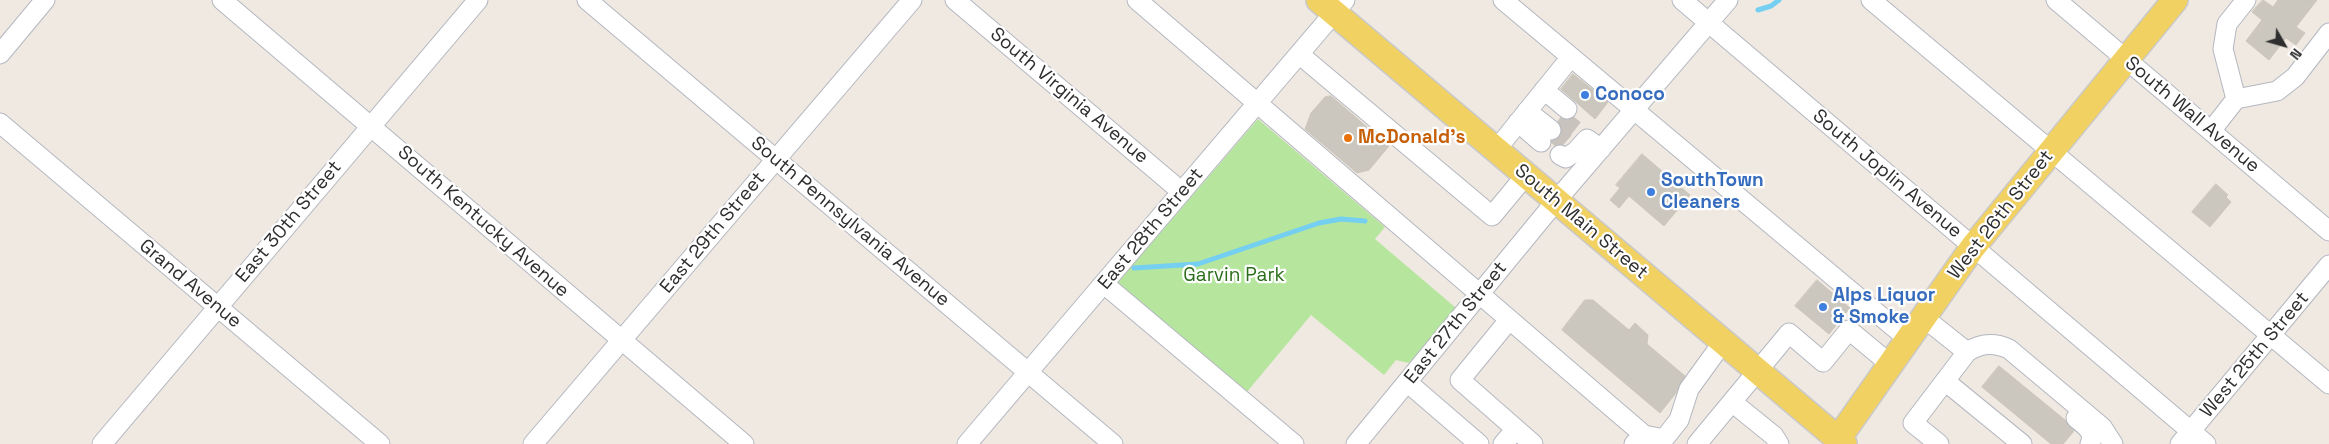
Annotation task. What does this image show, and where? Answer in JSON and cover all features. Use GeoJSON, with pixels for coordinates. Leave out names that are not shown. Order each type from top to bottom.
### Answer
{"type":"FeatureCollection","features":[{"type":"Feature","properties":{"kind":"main road","name":"West 26th Street"},"geometry":{"type":"LineString","coordinates":[[1838,442],[1890,364],[1973,247],[2175,0]]}},
{"type":"Feature","properties":{"kind":"main road","name":"South Main Street"},"geometry":{"type":"LineString","coordinates":[[1333,4],[1496,150],[1838,442]]}},
{"type":"Feature","properties":{"kind":"street"},"geometry":{"type":"LineString","coordinates":[[0,54],[45,0]]}},
{"type":"Feature","properties":{"kind":"street","name":"South Kentucky Avenue"},"geometry":{"type":"LineString","coordinates":[[222,0],[744,444]]}},
{"type":"Feature","properties":{"kind":"street","name":"East 30th Street"},"geometry":{"type":"LineString","coordinates":[[102,444],[478,0]]}},
{"type":"Feature","properties":{"kind":"street","name":"South Pennsylvania Avenue"},"geometry":{"type":"LineString","coordinates":[[587,0],[1113,444]]}},
{"type":"Feature","properties":{"kind":"street","name":"East 29th Street"},"geometry":{"type":"LineString","coordinates":[[534,444],[912,0]]}},
{"type":"Feature","properties":{"kind":"street","name":"South Virginia Avenue"},"geometry":{"type":"LineString","coordinates":[[955,0],[1182,192]]}},
{"type":"Feature","properties":{"kind":"street"},"geometry":{"type":"LineString","coordinates":[[1137,0],[1509,320],[1639,440],[1664,440],[1679,420],[1689,390],[1723,342]]}},
{"type":"Feature","properties":{"kind":"street"},"geometry":{"type":"LineString","coordinates":[[1503,0],[1908,339]]}},
{"type":"Feature","properties":{"kind":"street","name":"South Joplin Avenue"},"geometry":{"type":"LineString","coordinates":[[1682,0],[1973,247],[2185,438],[2206,444]]}},
{"type":"Feature","properties":{"kind":"street","name":"East 27th Street"},"geometry":{"type":"LineString","coordinates":[[1356,444],[1556,201],[1579,142],[1634,110],[1728,0]]}},
{"type":"Feature","properties":{"kind":"street"},"geometry":{"type":"LineString","coordinates":[[1872,0],[2329,384]]}},
{"type":"Feature","properties":{"kind":"street","name":"South Wall Avenue"},"geometry":{"type":"LineString","coordinates":[[2056,0],[2329,230]]}},
{"type":"Feature","properties":{"kind":"street"},"geometry":{"type":"LineString","coordinates":[[2236,98],[2222,49],[2227,24],[2246,0]]}},
{"type":"Feature","properties":{"kind":"street","name":"East 28th Street"},"geometry":{"type":"LineString","coordinates":[[967,444],[1300,54],[1333,4]]}},
{"type":"Feature","properties":{"kind":"street"},"geometry":{"type":"LineString","coordinates":[[2211,131],[2236,98],[2277,92],[2295,77],[2329,34]]}},
{"type":"Feature","properties":{"kind":"street"},"geometry":{"type":"LineString","coordinates":[[1300,54],[1492,216],[1526,175]]}},
{"type":"Feature","properties":{"kind":"street"},"geometry":{"type":"LineString","coordinates":[[1496,150],[1571,57]]}},
{"type":"Feature","properties":{"kind":"street"},"geometry":{"type":"LineString","coordinates":[[1531,106],[1555,125],[1531,106]]}},
{"type":"Feature","properties":{"kind":"street","name":"Grand Avenue"},"geometry":{"type":"LineString","coordinates":[[0,123],[380,444]]}},
{"type":"Feature","properties":{"kind":"street","name":"West 25th Street"},"geometry":{"type":"LineString","coordinates":[[2185,438],[2329,265]]}},
{"type":"Feature","properties":{"kind":"street"},"geometry":{"type":"LineString","coordinates":[[1104,284],[1294,444]]}},
{"type":"Feature","properties":{"kind":"street"},"geometry":{"type":"LineString","coordinates":[[1923,317],[1967,352]]}},
{"type":"Feature","properties":{"kind":"street"},"geometry":{"type":"LineString","coordinates":[[1509,320],[1460,380],[1533,444]]}},
{"type":"Feature","properties":{"kind":"street"},"geometry":{"type":"LineString","coordinates":[[1697,444],[1789,333],[1823,362],[1849,330],[1890,364]]}},
{"type":"Feature","properties":{"kind":"street"},"geometry":{"type":"LineString","coordinates":[[1986,344],[2089,429],[2092,437],[2090,444]]}},
{"type":"Feature","properties":{"kind":"street"},"geometry":{"type":"LineString","coordinates":[[1939,444],[1913,423],[1967,352],[1977,346],[1998,344],[2009,348],[2102,427],[2113,444]]}},
{"type":"Feature","properties":{"kind":"street"},"geometry":{"type":"LineString","coordinates":[[1945,381],[2022,444]]}},
{"type":"Feature","properties":{"kind":"street"},"geometry":{"type":"LineString","coordinates":[[1407,382],[1479,444]]}},
{"type":"Feature","properties":{"kind":"street"},"geometry":{"type":"LineString","coordinates":[[1732,402],[1774,436],[1779,444]]}},
{"type":"Feature","properties":{"kind":"street"},"geometry":{"type":"LineString","coordinates":[[1503,444],[1516,429]]}},
{"type":"Feature","properties":{"kind":"green space","name":"Garvin Park"},"geometry":{"type":"Polygon","coordinates":[[[1258,119],[1385,227],[1375,239],[1456,308],[1409,363],[1396,360],[1384,375],[1311,315],[1241,399],[1113,288],[1258,119]]]}},
{"type":"Feature","properties":{"kind":"building"},"geometry":{"type":"Polygon","coordinates":[[[2263,0],[2273,7],[2278,0],[2317,0],[2296,27],[2305,33],[2296,45],[2286,38],[2269,60],[2246,41],[2262,20],[2252,12],[2263,0]]]}},
{"type":"Feature","properties":{"kind":"building","name":"Conoco"},"geometry":{"type":"Polygon","coordinates":[[[1573,74],[1608,102],[1595,119],[1561,89],[1573,74]]]}},
{"type":"Feature","properties":{"kind":"building","name":"McDonald's"},"geometry":{"type":"Polygon","coordinates":[[[1331,96],[1389,146],[1369,170],[1357,173],[1305,129],[1311,113],[1325,97],[1331,96]]]}},
{"type":"Feature","properties":{"kind":"building","name":"SouthTown Cleaners"},"geometry":{"type":"Polygon","coordinates":[[[1642,154],[1690,195],[1664,226],[1629,196],[1619,208],[1610,200],[1620,188],[1616,185],[1642,154]]]}},
{"type":"Feature","properties":{"kind":"building"},"geometry":{"type":"Polygon","coordinates":[[[2216,184],[2228,195],[2226,197],[2231,202],[2210,227],[2192,212],[2216,184]]]}},
{"type":"Feature","properties":{"kind":"building","name":"Alps Liquor & Smoke"},"geometry":{"type":"Polygon","coordinates":[[[1817,280],[1850,308],[1829,334],[1795,306],[1817,280]]]}},
{"type":"Feature","properties":{"kind":"building"},"geometry":{"type":"Polygon","coordinates":[[[1585,300],[1593,300],[1629,330],[1635,323],[1648,335],[1647,344],[1685,376],[1676,393],[1660,413],[1562,330],[1585,300]]]}},
{"type":"Feature","properties":{"kind":"building"},"geometry":{"type":"Polygon","coordinates":[[[1999,366],[2065,420],[2074,431],[2063,444],[2051,444],[1982,387],[1999,366]]]}},
{"type":"Feature","properties":{"kind":"waterway"},"geometry":{"type":"LineString","coordinates":[[1758,10],[1771,6],[1779,0]]}},
{"type":"Feature","properties":{"kind":"waterway"},"geometry":{"type":"LineString","coordinates":[[1134,268],[1198,264],[1319,223],[1341,219],[1365,221]]}},
{"type":"Feature","properties":{"kind":"tunnel"},"geometry":{"type":"LineString","coordinates":[[1560,118],[1578,132]]}},
{"type":"Feature","properties":{"kind":"tunnel"},"geometry":{"type":"LineString","coordinates":[[1551,130],[1568,145]]}},
{"type":"Feature","properties":{"kind":"place","name":"Conoco"},"geometry":{"type":"Point","coordinates":[1585,95]}},
{"type":"Feature","properties":{"kind":"place","name":"McDonald's"},"geometry":{"type":"Point","coordinates":[1348,138]}},
{"type":"Feature","properties":{"kind":"place","name":"SouthTown Cleaners"},"geometry":{"type":"Point","coordinates":[1651,192]}},
{"type":"Feature","properties":{"kind":"place","name":"Alps Liquor & Smoke"},"geometry":{"type":"Point","coordinates":[1823,307]}}]}
